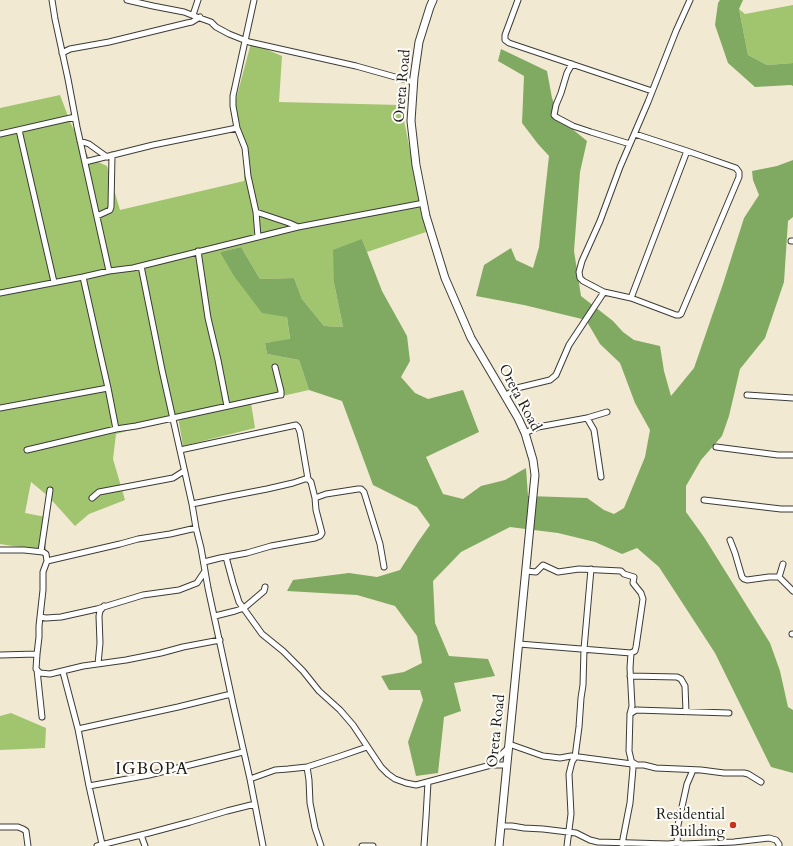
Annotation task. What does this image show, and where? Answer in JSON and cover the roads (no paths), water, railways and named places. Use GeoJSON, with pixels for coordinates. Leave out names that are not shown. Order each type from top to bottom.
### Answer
{"type":"FeatureCollection","features":[{"type":"Feature","properties":{"kind":"street"},"geometry":{"type":"LineString","coordinates":[[52,0],[80,141],[109,271]]}},
{"type":"Feature","properties":{"kind":"street"},"geometry":{"type":"LineString","coordinates":[[127,0],[142,2],[193,15],[211,22],[216,27],[246,41],[356,66],[413,82]]}},
{"type":"Feature","properties":{"kind":"street"},"geometry":{"type":"LineString","coordinates":[[193,15],[198,0]]}},
{"type":"Feature","properties":{"kind":"street"},"geometry":{"type":"LineString","coordinates":[[254,0],[233,96],[233,106],[237,128],[244,148],[248,176],[256,212],[258,237]]}},
{"type":"Feature","properties":{"kind":"street","name":"Oreta Road"},"geometry":{"type":"LineString","coordinates":[[433,0],[419,42],[413,82],[411,121],[416,165],[426,216],[445,278],[471,338],[525,433],[533,460],[535,475],[499,846]]}},
{"type":"Feature","properties":{"kind":"street"},"geometry":{"type":"LineString","coordinates":[[518,0],[505,35],[505,40],[652,91]]}},
{"type":"Feature","properties":{"kind":"street"},"geometry":{"type":"LineString","coordinates":[[634,134],[736,168],[739,172],[739,177],[681,314],[679,315],[630,298],[604,292],[583,282],[580,278],[579,272],[582,261],[600,222],[634,134],[690,0]]}},
{"type":"Feature","properties":{"kind":"street"},"geometry":{"type":"LineString","coordinates":[[62,53],[70,49],[109,42],[192,22],[200,18]]}},
{"type":"Feature","properties":{"kind":"street"},"geometry":{"type":"LineString","coordinates":[[562,60],[567,74]]}},
{"type":"Feature","properties":{"kind":"street"},"geometry":{"type":"LineString","coordinates":[[572,64],[567,74],[554,115],[573,126],[630,144]]}},
{"type":"Feature","properties":{"kind":"street"},"geometry":{"type":"LineString","coordinates":[[0,134],[75,117]]}},
{"type":"Feature","properties":{"kind":"street"},"geometry":{"type":"LineString","coordinates":[[85,162],[152,145],[237,128]]}},
{"type":"Feature","properties":{"kind":"street"},"geometry":{"type":"LineString","coordinates":[[19,130],[54,282]]}},
{"type":"Feature","properties":{"kind":"street"},"geometry":{"type":"LineString","coordinates":[[80,141],[89,144],[109,156]]}},
{"type":"Feature","properties":{"kind":"street"},"geometry":{"type":"LineString","coordinates":[[630,298],[687,151]]}},
{"type":"Feature","properties":{"kind":"street"},"geometry":{"type":"LineString","coordinates":[[97,216],[110,210],[111,207],[109,156]]}},
{"type":"Feature","properties":{"kind":"street"},"geometry":{"type":"LineString","coordinates":[[0,293],[109,271],[133,268],[298,227],[424,203]]}},
{"type":"Feature","properties":{"kind":"street"},"geometry":{"type":"LineString","coordinates":[[256,212],[290,222],[298,227]]}},
{"type":"Feature","properties":{"kind":"street"},"geometry":{"type":"LineString","coordinates":[[285,221],[286,230]]}},
{"type":"Feature","properties":{"kind":"street"},"geometry":{"type":"LineString","coordinates":[[198,251],[208,318],[227,406]]}},
{"type":"Feature","properties":{"kind":"street"},"geometry":{"type":"LineString","coordinates":[[141,266],[263,846]]}},
{"type":"Feature","properties":{"kind":"street"},"geometry":{"type":"LineString","coordinates":[[83,277],[116,429]]}},
{"type":"Feature","properties":{"kind":"street"},"geometry":{"type":"LineString","coordinates":[[505,396],[517,388],[550,380],[556,375],[570,346],[604,292]]}},
{"type":"Feature","properties":{"kind":"street"},"geometry":{"type":"LineString","coordinates":[[27,450],[116,429],[136,426],[281,394],[282,391],[275,367]]}},
{"type":"Feature","properties":{"kind":"street"},"geometry":{"type":"LineString","coordinates":[[0,408],[108,388]]}},
{"type":"Feature","properties":{"kind":"street"},"geometry":{"type":"LineString","coordinates":[[747,395],[793,398]]}},
{"type":"Feature","properties":{"kind":"street"},"geometry":{"type":"LineString","coordinates":[[525,433],[538,427],[587,418],[607,412]]}},
{"type":"Feature","properties":{"kind":"street"},"geometry":{"type":"LineString","coordinates":[[587,418],[594,430],[601,477]]}},
{"type":"Feature","properties":{"kind":"street"},"geometry":{"type":"LineString","coordinates":[[180,450],[296,426],[300,432],[308,480],[311,482],[313,488],[316,510],[322,533],[320,536],[204,562]]}},
{"type":"Feature","properties":{"kind":"street"},"geometry":{"type":"LineString","coordinates":[[716,447],[778,455],[793,455]]}},
{"type":"Feature","properties":{"kind":"street"},"geometry":{"type":"LineString","coordinates":[[92,498],[99,492],[173,478],[184,471]]}},
{"type":"Feature","properties":{"kind":"street"},"geometry":{"type":"LineString","coordinates":[[192,504],[274,488],[302,480],[308,480]]}},
{"type":"Feature","properties":{"kind":"street"},"geometry":{"type":"LineString","coordinates":[[313,488],[317,492],[326,494]]}},
{"type":"Feature","properties":{"kind":"street"},"geometry":{"type":"LineString","coordinates":[[315,498],[326,494],[361,489],[364,492],[380,544],[384,567]]}},
{"type":"Feature","properties":{"kind":"street"},"geometry":{"type":"LineString","coordinates":[[41,551],[50,490]]}},
{"type":"Feature","properties":{"kind":"street"},"geometry":{"type":"LineString","coordinates":[[704,500],[793,509]]}},
{"type":"Feature","properties":{"kind":"street"},"geometry":{"type":"LineString","coordinates":[[47,560],[138,539],[196,528]]}},
{"type":"Feature","properties":{"kind":"street"},"geometry":{"type":"LineString","coordinates":[[730,540],[742,577],[744,579],[779,577],[793,591]]}},
{"type":"Feature","properties":{"kind":"street"},"geometry":{"type":"LineString","coordinates":[[0,550],[41,551],[46,554],[47,560],[43,569],[43,590],[36,669],[42,716]]}},
{"type":"Feature","properties":{"kind":"street"},"geometry":{"type":"LineString","coordinates":[[226,557],[239,602],[262,634],[283,650],[319,691],[340,710],[353,725],[381,767],[388,774],[406,783],[416,785],[491,765],[507,765]]}},
{"type":"Feature","properties":{"kind":"street"},"geometry":{"type":"LineString","coordinates":[[779,577],[783,564]]}},
{"type":"Feature","properties":{"kind":"street"},"geometry":{"type":"LineString","coordinates":[[519,644],[631,653],[635,651],[636,647],[643,599],[633,583],[634,577],[624,574],[621,571],[579,569],[558,572],[543,565],[536,572],[526,571]]}},
{"type":"Feature","properties":{"kind":"street"},"geometry":{"type":"LineString","coordinates":[[567,846],[571,814],[569,782],[570,769],[575,757],[583,684],[584,649],[591,569]]}},
{"type":"Feature","properties":{"kind":"street"},"geometry":{"type":"LineString","coordinates":[[197,583],[205,571]]}},
{"type":"Feature","properties":{"kind":"street"},"geometry":{"type":"LineString","coordinates":[[40,617],[61,617],[143,595],[179,590],[197,583],[208,584]]}},
{"type":"Feature","properties":{"kind":"street"},"geometry":{"type":"LineString","coordinates":[[215,616],[235,612],[244,608],[264,591],[265,587]]}},
{"type":"Feature","properties":{"kind":"street"},"geometry":{"type":"LineString","coordinates":[[98,664],[100,643],[98,623],[100,612],[104,606]]}},
{"type":"Feature","properties":{"kind":"street"},"geometry":{"type":"LineString","coordinates":[[36,669],[40,673],[44,674],[63,672],[220,640]]}},
{"type":"Feature","properties":{"kind":"street"},"geometry":{"type":"LineString","coordinates":[[622,844],[630,803],[633,765],[629,751],[630,714],[634,708],[630,676],[631,653]]}},
{"type":"Feature","properties":{"kind":"street"},"geometry":{"type":"LineString","coordinates":[[0,655],[37,654]]}},
{"type":"Feature","properties":{"kind":"street"},"geometry":{"type":"LineString","coordinates":[[63,672],[78,729],[100,845],[255,804]]}},
{"type":"Feature","properties":{"kind":"street"},"geometry":{"type":"LineString","coordinates":[[630,676],[680,678],[685,686],[686,712]]}},
{"type":"Feature","properties":{"kind":"street"},"geometry":{"type":"LineString","coordinates":[[78,729],[230,694]]}},
{"type":"Feature","properties":{"kind":"street"},"geometry":{"type":"LineString","coordinates":[[634,708],[686,712],[729,713]]}},
{"type":"Feature","properties":{"kind":"street"},"geometry":{"type":"LineString","coordinates":[[491,765],[509,746],[543,756],[560,758],[575,757],[633,765],[644,765],[656,768],[744,773],[761,782]]}},
{"type":"Feature","properties":{"kind":"street"},"geometry":{"type":"LineString","coordinates":[[250,779],[276,770],[307,766],[367,747]]}},
{"type":"Feature","properties":{"kind":"street"},"geometry":{"type":"LineString","coordinates":[[89,786],[243,752]]}},
{"type":"Feature","properties":{"kind":"street"},"geometry":{"type":"LineString","coordinates":[[560,758],[570,769]]}},
{"type":"Feature","properties":{"kind":"street"},"geometry":{"type":"LineString","coordinates":[[307,766],[310,803],[315,828],[321,846]]}},
{"type":"Feature","properties":{"kind":"street"},"geometry":{"type":"LineString","coordinates":[[686,769],[690,775]]}},
{"type":"Feature","properties":{"kind":"street"},"geometry":{"type":"LineString","coordinates":[[678,844],[678,825],[687,784],[693,770]]}},
{"type":"Feature","properties":{"kind":"street"},"geometry":{"type":"LineString","coordinates":[[424,846],[428,782]]}},
{"type":"Feature","properties":{"kind":"street"},"geometry":{"type":"LineString","coordinates":[[501,826],[576,833],[598,842],[622,844],[668,845],[734,842],[769,838],[776,840],[779,846]]}},
{"type":"Feature","properties":{"kind":"street"},"geometry":{"type":"LineString","coordinates":[[0,827],[18,827],[26,831],[28,846]]}},
{"type":"Feature","properties":{"kind":"street"},"geometry":{"type":"LineString","coordinates":[[141,835],[145,846]]}},
{"type":"Feature","properties":{"kind":"street"},"geometry":{"type":"LineString","coordinates":[[362,846],[371,846]]}},
{"type":"Feature","properties":{"kind":"place","name":"Residential Building"},"geometry":{"type":"Point","coordinates":[733,825]}},
{"type":"Feature","properties":{"kind":"district","name":"IGBOPA"},"geometry":{"type":"Point","coordinates":[152,770]}}]}
